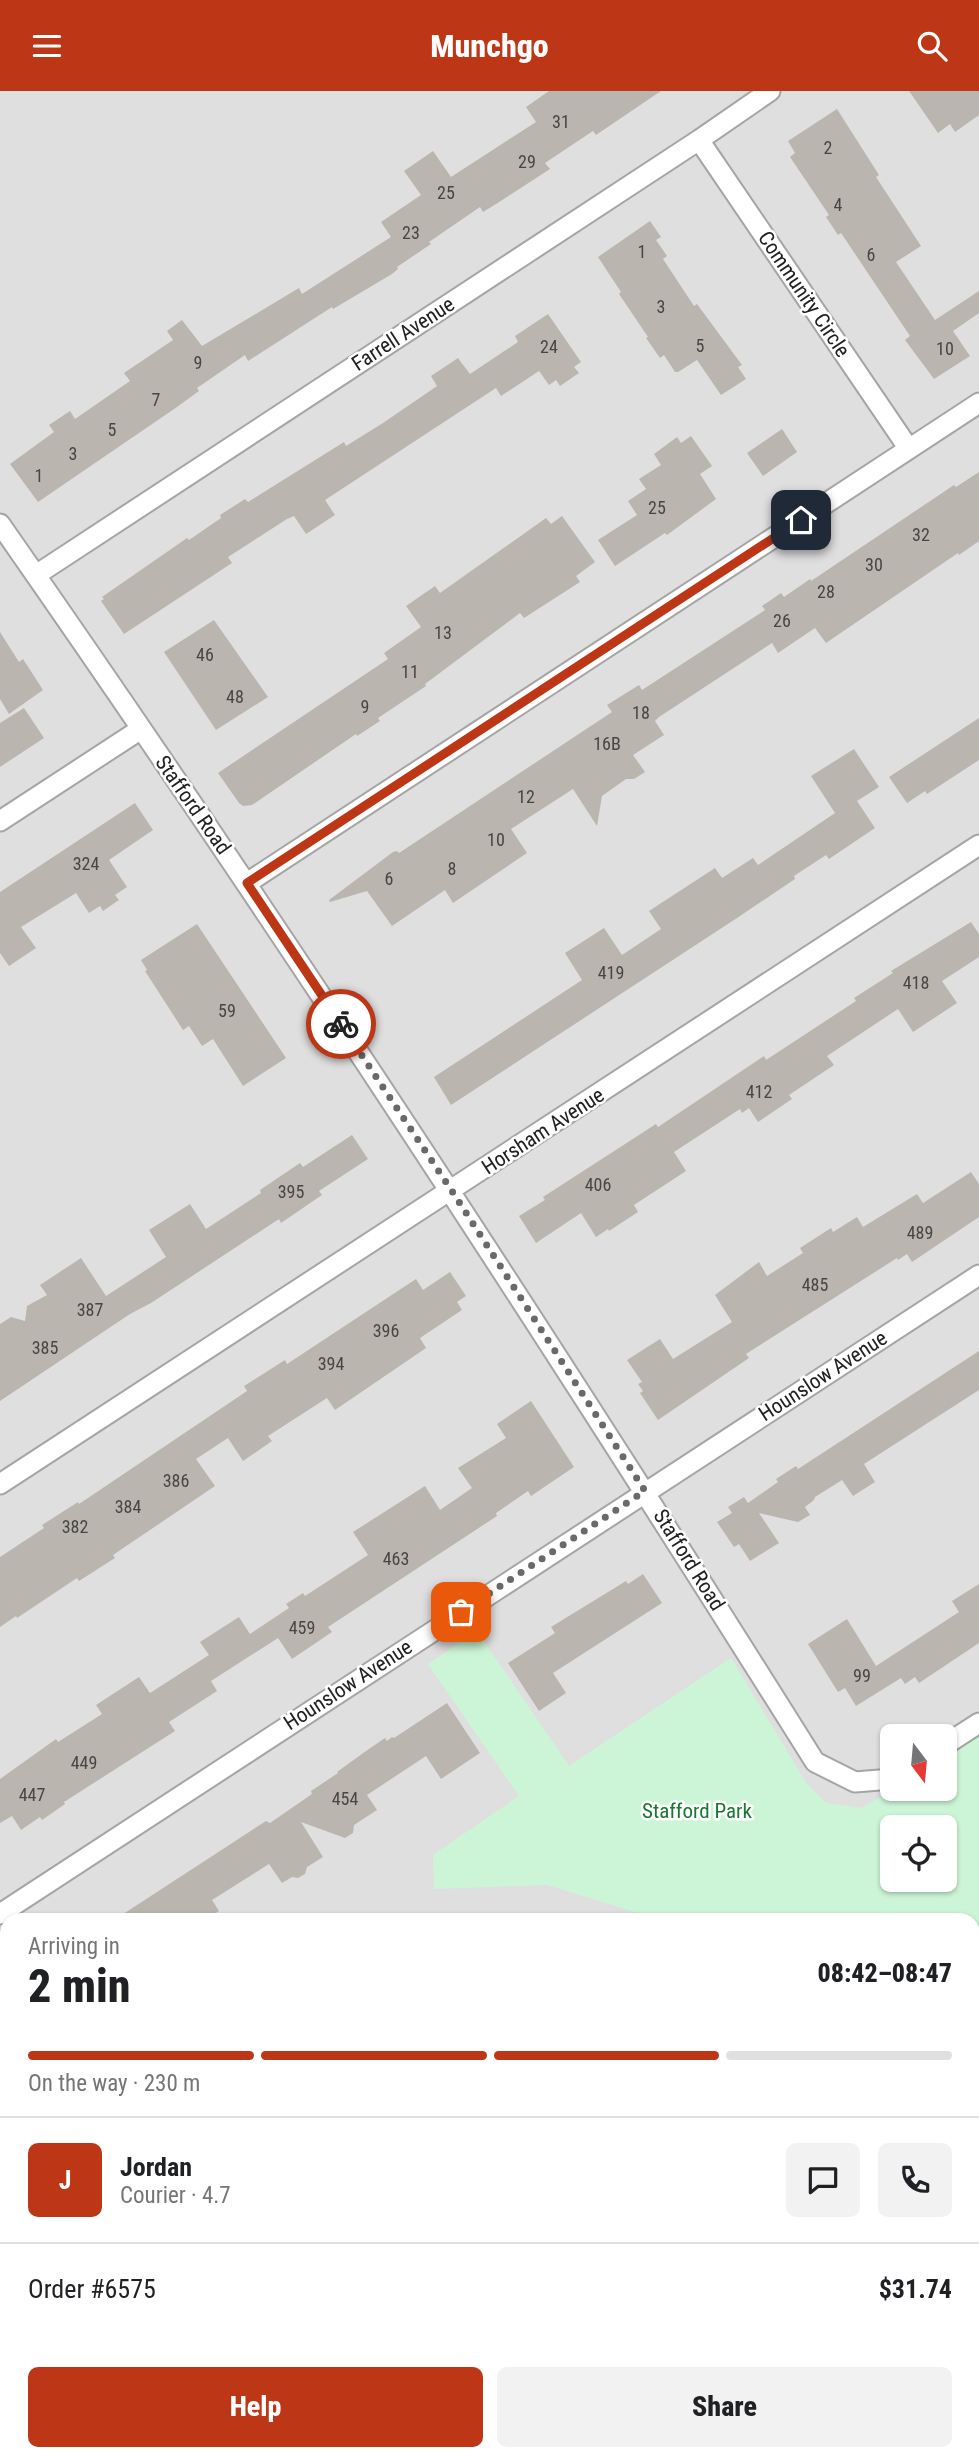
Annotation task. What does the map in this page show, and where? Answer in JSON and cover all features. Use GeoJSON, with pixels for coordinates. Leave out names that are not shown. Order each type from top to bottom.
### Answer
{"type":"FeatureCollection","features":[{"type":"Feature","properties":{"kind":"street","name":"Farrell Avenue"},"geometry":{"type":"LineString","coordinates":[[36,575],[770,91]]}},
{"type":"Feature","properties":{"kind":"street","name":"Community Circle"},"geometry":{"type":"LineString","coordinates":[[699,140],[909,449]]}},
{"type":"Feature","properties":{"kind":"street"},"geometry":{"type":"LineString","coordinates":[[247,883],[979,403]]}},
{"type":"Feature","properties":{"kind":"street","name":"Stafford Road"},"geometry":{"type":"LineString","coordinates":[[0,524],[247,883],[452,1191],[816,1762],[855,1782],[880,1780]]}},
{"type":"Feature","properties":{"kind":"street"},"geometry":{"type":"LineString","coordinates":[[0,821],[141,729]]}},
{"type":"Feature","properties":{"kind":"street","name":"Horsham Avenue"},"geometry":{"type":"LineString","coordinates":[[0,1484],[979,845]]}},
{"type":"Feature","properties":{"kind":"street","name":"Hounslow Avenue"},"geometry":{"type":"LineString","coordinates":[[2,1913],[979,1275]]}},
{"type":"Feature","properties":{"kind":"street"},"geometry":{"type":"LineString","coordinates":[[957,1737],[979,1723]]}},
{"type":"Feature","properties":{"kind":"shaded area"},"geometry":{"type":"Polygon","coordinates":[[[0,91],[979,91],[979,1913],[0,1913],[0,91]]]}},
{"type":"Feature","properties":{"kind":"green space","name":"Stafford Park"},"geometry":{"type":"Polygon","coordinates":[[[477,1631],[569,1766],[731,1658],[807,1784],[826,1803],[862,1808],[880,1797],[880,1801],[957,1801],[957,1750],[979,1736],[979,1913],[638,1913],[547,1885],[434,1889],[433,1855],[519,1796],[428,1664],[477,1631]]]}},
{"type":"Feature","properties":{"kind":"building"},"geometry":{"type":"Polygon","coordinates":[[[549,91],[661,91],[596,135],[593,131],[545,163],[550,169],[496,204],[483,212],[480,207],[429,242],[431,244],[397,267],[392,274],[333,309],[332,307],[248,361],[245,355],[197,388],[199,391],[177,407],[38,502],[10,464],[54,432],[49,425],[70,411],[75,419],[130,381],[124,373],[173,340],[167,331],[182,320],[202,346],[299,288],[302,294],[391,237],[381,222],[421,195],[404,171],[433,151],[451,177],[536,122],[526,107],[549,91]]]}},
{"type":"Feature","properties":{"kind":"building"},"geometry":{"type":"Polygon","coordinates":[[[909,91],[979,91],[979,115],[955,132],[950,124],[938,133],[909,91]]]}},
{"type":"Feature","properties":{"kind":"building"},"geometry":{"type":"Polygon","coordinates":[[[837,109],[879,175],[876,177],[921,246],[896,262],[935,320],[979,291],[979,313],[953,331],[970,356],[934,379],[905,340],[910,336],[841,233],[838,235],[826,217],[829,215],[790,157],[795,153],[788,141],[837,109]]]}},
{"type":"Feature","properties":{"kind":"building"},"geometry":{"type":"Polygon","coordinates":[[[650,221],[661,237],[656,240],[667,256],[663,259],[694,306],[697,304],[742,365],[738,367],[746,379],[721,395],[697,360],[675,372],[664,355],[660,358],[598,257],[650,221]]]}},
{"type":"Feature","properties":{"kind":"building"},"geometry":{"type":"Polygon","coordinates":[[[548,314],[581,362],[574,367],[579,373],[560,386],[556,380],[549,385],[539,371],[501,396],[496,388],[325,500],[335,515],[306,534],[294,516],[287,519],[228,557],[232,563],[124,634],[101,601],[104,599],[102,597],[187,538],[189,540],[245,499],[248,502],[344,442],[346,446],[383,423],[437,386],[431,376],[458,358],[470,374],[518,342],[515,336],[548,314]]]}},
{"type":"Feature","properties":{"kind":"building"},"geometry":{"type":"Polygon","coordinates":[[[782,429],[797,452],[763,476],[747,453],[782,429]]]}},
{"type":"Feature","properties":{"kind":"building"},"geometry":{"type":"Polygon","coordinates":[[[691,436],[712,466],[700,474],[716,499],[667,535],[665,533],[615,566],[598,540],[637,515],[628,501],[646,489],[639,479],[661,465],[654,454],[677,437],[681,443],[691,436]]]}},
{"type":"Feature","properties":{"kind":"building"},"geometry":{"type":"Polygon","coordinates":[[[979,472],[979,541],[826,643],[815,628],[778,653],[772,643],[659,717],[655,721],[664,735],[633,755],[645,772],[634,779],[626,779],[602,796],[597,826],[573,789],[511,829],[527,853],[453,903],[445,890],[392,926],[367,891],[330,902],[329,900],[393,852],[399,853],[612,712],[607,705],[639,685],[642,690],[765,610],[762,606],[781,593],[784,597],[810,579],[811,581],[954,485],[956,487],[979,472]]]}},
{"type":"Feature","properties":{"kind":"building"},"geometry":{"type":"Polygon","coordinates":[[[562,516],[595,562],[576,576],[580,582],[524,618],[520,613],[425,684],[426,686],[378,718],[380,721],[357,736],[356,734],[252,805],[243,806],[239,803],[218,773],[388,659],[384,653],[421,627],[406,606],[435,586],[440,593],[546,518],[551,524],[562,516]]]}},
{"type":"Feature","properties":{"kind":"building"},"geometry":{"type":"Polygon","coordinates":[[[214,620],[268,697],[216,730],[164,652],[214,620]]]}},
{"type":"Feature","properties":{"kind":"building"},"geometry":{"type":"Polygon","coordinates":[[[0,632],[19,662],[23,659],[43,690],[9,714],[0,699],[0,632]]]}},
{"type":"Feature","properties":{"kind":"building"},"geometry":{"type":"Polygon","coordinates":[[[24,708],[44,738],[0,767],[0,723],[24,708]]]}},
{"type":"Feature","properties":{"kind":"building"},"geometry":{"type":"Polygon","coordinates":[[[979,718],[979,760],[927,794],[925,791],[907,803],[889,777],[979,718]]]}},
{"type":"Feature","properties":{"kind":"building"},"geometry":{"type":"Polygon","coordinates":[[[854,749],[879,787],[857,801],[875,828],[829,859],[826,855],[737,918],[451,1105],[434,1077],[582,980],[565,953],[604,928],[622,955],[661,929],[649,911],[715,868],[722,878],[753,858],[758,865],[835,813],[811,776],[854,749]]]}},
{"type":"Feature","properties":{"kind":"building"},"geometry":{"type":"Polygon","coordinates":[[[135,803],[153,830],[109,860],[127,887],[115,895],[119,900],[103,911],[100,906],[89,913],[76,893],[21,927],[36,948],[9,966],[0,953],[0,892],[135,803]]]}},
{"type":"Feature","properties":{"kind":"building"},"geometry":{"type":"Polygon","coordinates":[[[971,922],[979,934],[979,957],[942,981],[957,1003],[913,1032],[898,1009],[827,1056],[834,1065],[789,1095],[792,1099],[758,1122],[749,1108],[742,1113],[740,1109],[674,1152],[686,1171],[634,1205],[638,1212],[609,1231],[608,1229],[596,1237],[581,1213],[536,1243],[519,1216],[545,1200],[543,1197],[656,1124],[658,1127],[764,1056],[766,1060],[856,1001],[854,998],[893,973],[891,971],[971,922]]]}},
{"type":"Feature","properties":{"kind":"building"},"geometry":{"type":"Polygon","coordinates":[[[197,924],[286,1058],[243,1086],[213,1039],[202,1046],[189,1026],[183,1030],[145,971],[147,970],[141,960],[197,924]]]}},
{"type":"Feature","properties":{"kind":"building"},"geometry":{"type":"Polygon","coordinates":[[[352,1135],[368,1159],[319,1191],[322,1195],[281,1223],[279,1219],[130,1314],[0,1401],[0,1324],[11,1317],[25,1321],[27,1306],[47,1295],[40,1285],[81,1258],[106,1296],[166,1257],[149,1230],[190,1204],[206,1229],[261,1193],[260,1190],[300,1163],[303,1167],[352,1135]]]}},
{"type":"Feature","properties":{"kind":"building"},"geometry":{"type":"Polygon","coordinates":[[[971,1172],[979,1184],[979,1217],[912,1262],[907,1254],[898,1260],[897,1258],[746,1354],[749,1358],[658,1420],[640,1393],[643,1391],[638,1384],[642,1382],[627,1360],[660,1339],[673,1359],[732,1322],[715,1295],[759,1262],[767,1276],[803,1253],[800,1248],[831,1228],[833,1232],[857,1217],[863,1227],[917,1194],[923,1203],[971,1172]]]}},
{"type":"Feature","properties":{"kind":"building"},"geometry":{"type":"Polygon","coordinates":[[[450,1272],[466,1296],[457,1302],[462,1310],[420,1338],[426,1348],[335,1410],[327,1398],[268,1436],[272,1441],[243,1461],[228,1438],[196,1459],[215,1486],[113,1555],[115,1558],[79,1581],[77,1578],[0,1627],[0,1557],[44,1528],[42,1525],[78,1502],[79,1504],[247,1391],[244,1386],[285,1360],[287,1364],[416,1279],[423,1290],[450,1272]]]}},
{"type":"Feature","properties":{"kind":"building"},"geometry":{"type":"Polygon","coordinates":[[[979,1351],[979,1390],[864,1464],[875,1482],[853,1496],[842,1480],[815,1497],[805,1507],[810,1515],[798,1522],[759,1513],[779,1543],[750,1561],[739,1544],[734,1547],[717,1522],[732,1513],[728,1507],[744,1497],[748,1503],[778,1482],[776,1479],[796,1466],[798,1469],[979,1351]]]}},
{"type":"Feature","properties":{"kind":"building"},"geometry":{"type":"Polygon","coordinates":[[[531,1401],[574,1467],[531,1496],[528,1491],[496,1513],[497,1516],[328,1627],[332,1632],[292,1659],[278,1638],[211,1681],[217,1691],[169,1722],[175,1731],[64,1802],[65,1804],[42,1820],[40,1817],[21,1830],[12,1816],[0,1823],[0,1779],[56,1739],[58,1742],[102,1714],[96,1705],[139,1677],[150,1693],[209,1655],[200,1642],[239,1617],[250,1634],[289,1608],[286,1604],[303,1593],[305,1596],[368,1555],[353,1532],[425,1486],[440,1510],[472,1488],[458,1468],[506,1438],[497,1424],[531,1401]]]}},
{"type":"Feature","properties":{"kind":"building"},"geometry":{"type":"Polygon","coordinates":[[[643,1574],[662,1603],[553,1673],[566,1693],[539,1711],[508,1663],[555,1633],[551,1627],[626,1581],[628,1584],[643,1574]]]}},
{"type":"Feature","properties":{"kind":"building"},"geometry":{"type":"Polygon","coordinates":[[[979,1584],[979,1643],[919,1683],[915,1677],[905,1684],[901,1678],[856,1706],[845,1688],[838,1692],[808,1644],[847,1619],[876,1666],[959,1612],[952,1601],[979,1584]]]}},
{"type":"Feature","properties":{"kind":"building"},"geometry":{"type":"Polygon","coordinates":[[[447,1703],[480,1753],[441,1779],[426,1756],[367,1795],[377,1810],[354,1825],[353,1833],[345,1838],[301,1822],[323,1857],[307,1867],[305,1874],[298,1878],[292,1877],[282,1883],[269,1864],[212,1900],[219,1911],[216,1913],[125,1913],[266,1821],[270,1823],[385,1738],[387,1741],[447,1703]]]}},
{"type":"Feature","properties":{"kind":"way so far"},"geometry":{"type":"LineString","coordinates":[[341,1024],[645,1491],[461,1612]]}},
{"type":"Feature","properties":{"kind":"route"},"geometry":{"type":"LineString","coordinates":[[341,1024],[247,883],[801,520]]}}]}
